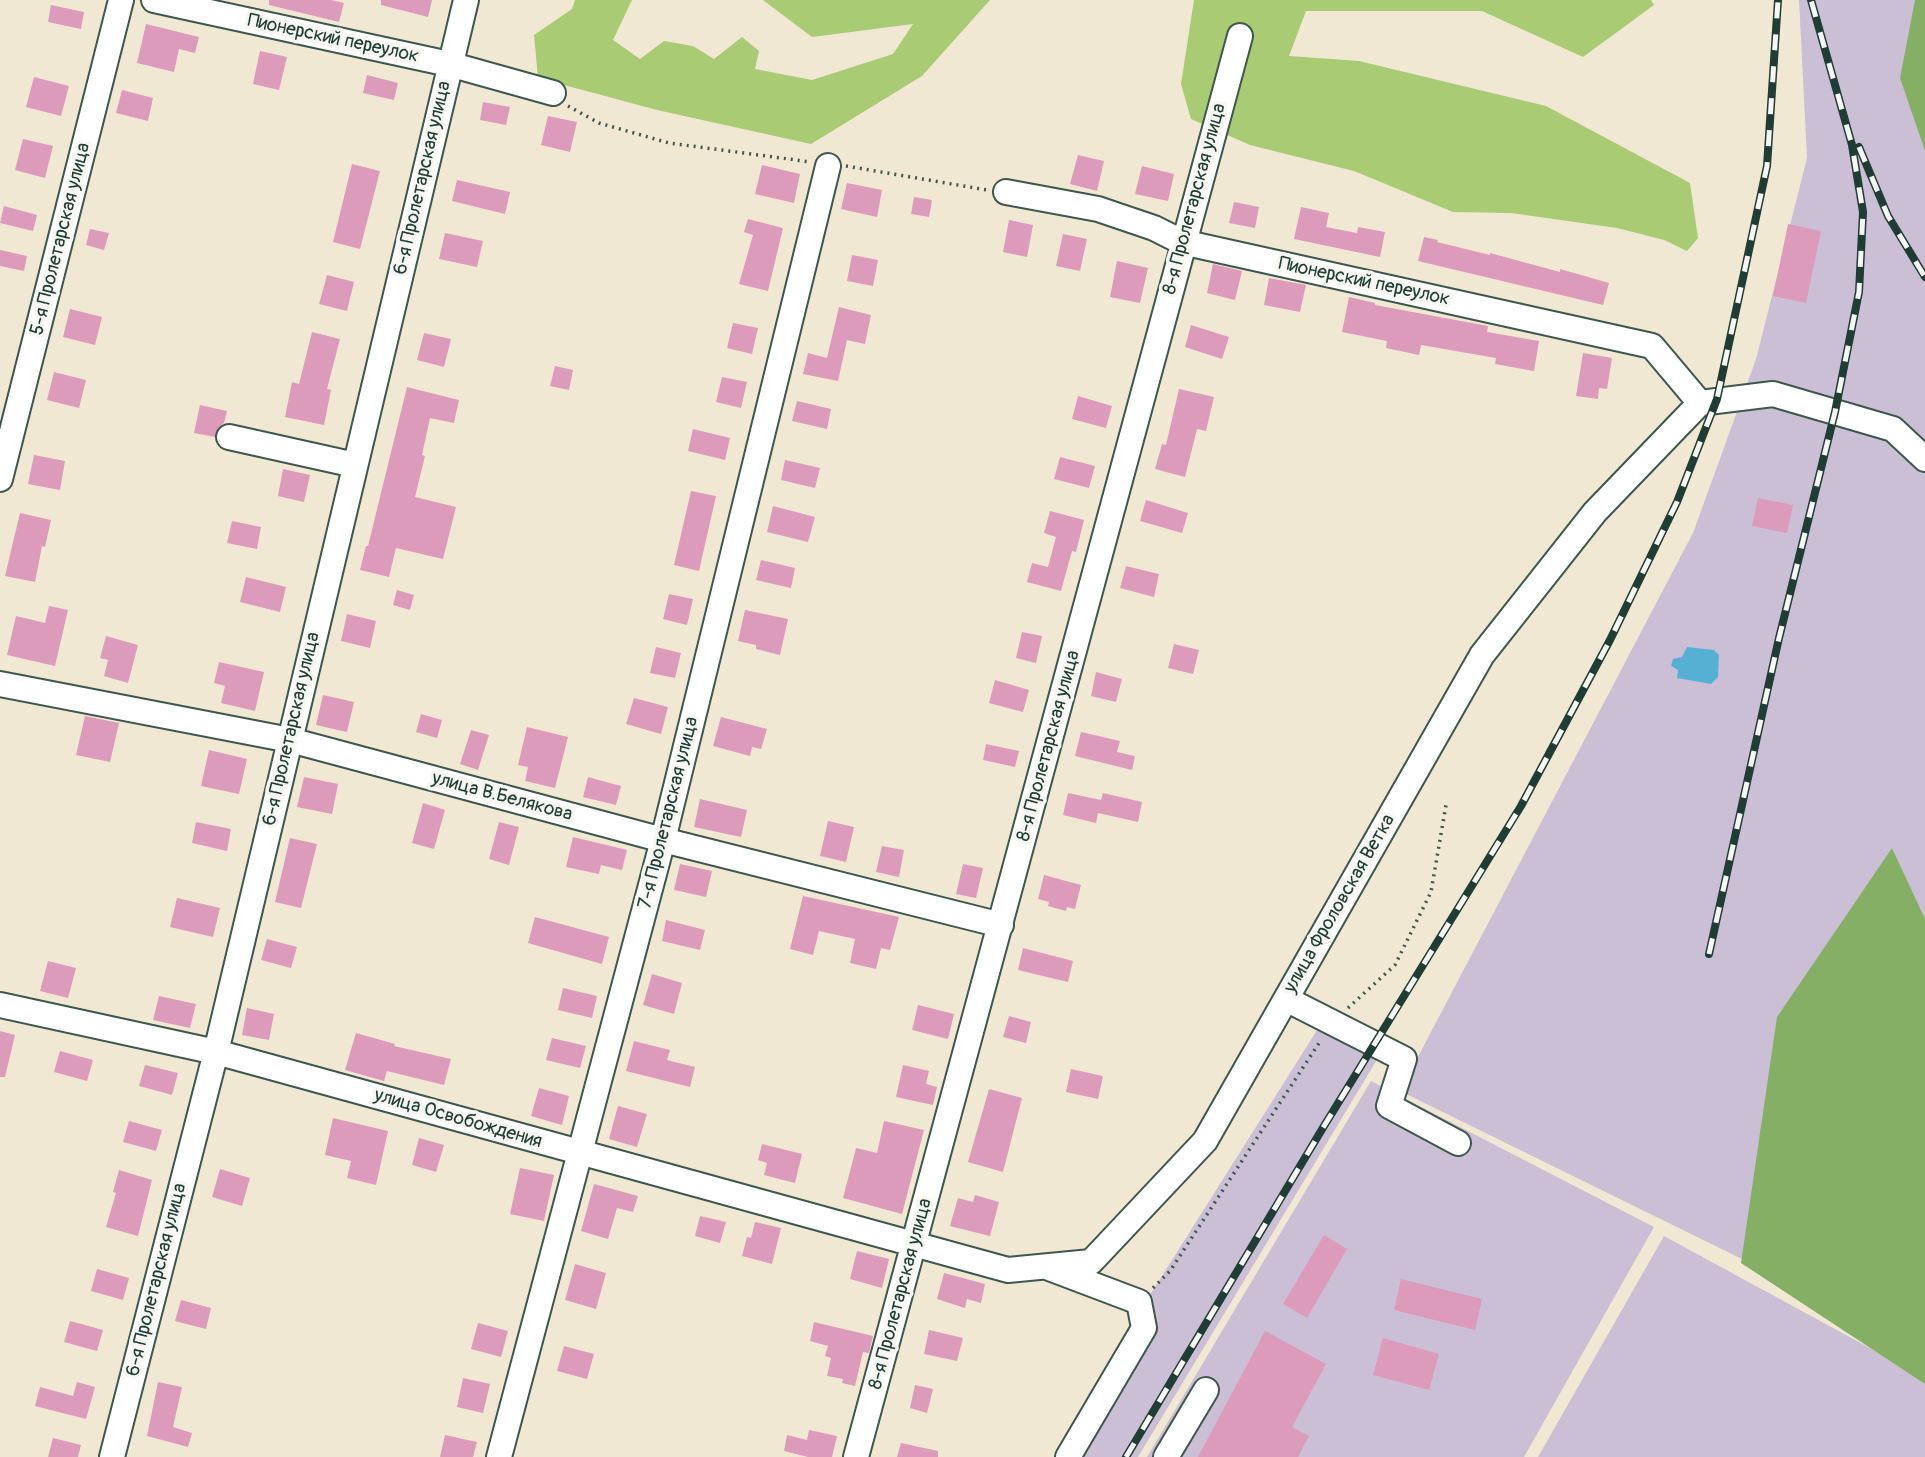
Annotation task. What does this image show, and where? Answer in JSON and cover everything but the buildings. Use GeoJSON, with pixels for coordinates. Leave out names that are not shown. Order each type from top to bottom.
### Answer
{"type":"FeatureCollection","features":[{"type":"Feature","properties":{"kind":"street","name":"5-я Пролетарская улица"},"geometry":{"type":"LineString","coordinates":[[0,479],[121,0]]}},
{"type":"Feature","properties":{"kind":"street","name":"Пионерский переулок"},"geometry":{"type":"LineString","coordinates":[[154,0],[449,64],[552,93]]}},
{"type":"Feature","properties":{"kind":"street","name":"6-я Пролетарская улица"},"geometry":{"type":"LineString","coordinates":[[112,1457],[216,1052],[466,0]]}},
{"type":"Feature","properties":{"kind":"street","name":"8-я Пролетарская улица"},"geometry":{"type":"LineString","coordinates":[[856,1457],[1001,925],[1182,242],[1240,36]]}},
{"type":"Feature","properties":{"kind":"street","name":"7-я Пролетарская улица"},"geometry":{"type":"LineString","coordinates":[[499,1457],[663,840],[828,166]]}},
{"type":"Feature","properties":{"kind":"street","name":"Пионерский переулок"},"geometry":{"type":"LineString","coordinates":[[1006,192],[1098,209],[1154,228],[1182,242],[1652,346],[1700,403]]}},
{"type":"Feature","properties":{"kind":"street"},"geometry":{"type":"LineString","coordinates":[[1700,403],[1773,394],[1893,429],[1925,460]]}},
{"type":"Feature","properties":{"kind":"street","name":"улица Фроловская Ветка"},"geometry":{"type":"LineString","coordinates":[[914,1246],[1008,1270],[1091,1262],[1205,1141],[1482,655],[1595,512],[1700,403]]}},
{"type":"Feature","properties":{"kind":"street"},"geometry":{"type":"LineString","coordinates":[[229,437],[355,465]]}},
{"type":"Feature","properties":{"kind":"street","name":"улица В.Белякова"},"geometry":{"type":"LineString","coordinates":[[0,684],[290,740],[663,840],[1001,925]]}},
{"type":"Feature","properties":{"kind":"street"},"geometry":{"type":"LineString","coordinates":[[1286,999],[1404,1059],[1389,1106],[1458,1143]]}},
{"type":"Feature","properties":{"kind":"street","name":"улица Освобождения"},"geometry":{"type":"LineString","coordinates":[[0,1005],[216,1052],[914,1246]]}},
{"type":"Feature","properties":{"kind":"street"},"geometry":{"type":"LineString","coordinates":[[1045,1266],[1139,1302],[1144,1328],[1068,1457]]}},
{"type":"Feature","properties":{"kind":"street"},"geometry":{"type":"LineString","coordinates":[[1166,1457],[1206,1390]]}},
{"type":"Feature","properties":{"kind":"path"},"geometry":{"type":"LineString","coordinates":[[552,93],[555,100],[599,123],[669,143],[828,166],[858,167],[972,189],[1006,192]]}},
{"type":"Feature","properties":{"kind":"path"},"geometry":{"type":"LineString","coordinates":[[1139,1302],[1170,1271],[1334,1022],[1395,965],[1431,892],[1446,806]]}},
{"type":"Feature","properties":{"kind":"shaded area"},"geometry":{"type":"Polygon","coordinates":[[[1799,0],[1925,0],[1925,1349],[1400,1091],[1693,533],[1756,359],[1807,158],[1799,0]]]}},
{"type":"Feature","properties":{"kind":"shaded area"},"geometry":{"type":"Polygon","coordinates":[[[1319,1027],[1378,1058],[1138,1457],[1057,1457],[1131,1325],[1319,1027]]]}},
{"type":"Feature","properties":{"kind":"shaded area"},"geometry":{"type":"Polygon","coordinates":[[[1371,1081],[1654,1227],[1524,1457],[1147,1457],[1371,1081]]]}},
{"type":"Feature","properties":{"kind":"shaded area"},"geometry":{"type":"Polygon","coordinates":[[[1664,1236],[1925,1378],[1925,1457],[1538,1457],[1664,1236]]]}},
{"type":"Feature","properties":{"kind":"green space"},"geometry":{"type":"Polygon","coordinates":[[[575,0],[632,0],[613,40],[640,59],[664,41],[693,46],[714,59],[742,37],[759,51],[755,69],[812,80],[893,54],[913,24],[812,37],[763,0],[990,0],[922,76],[811,144],[657,110],[538,78],[534,35],[572,9],[575,0]]]}},
{"type":"Feature","properties":{"kind":"green space"},"geometry":{"type":"Polygon","coordinates":[[[1194,0],[1651,0],[1654,5],[1583,57],[1482,11],[1306,11],[1289,56],[1359,61],[1546,106],[1690,183],[1698,238],[1687,251],[1664,240],[1617,228],[1511,213],[1453,212],[1354,171],[1250,145],[1191,119],[1181,84],[1194,0]]]}},
{"type":"Feature","properties":{"kind":"green space"},"geometry":{"type":"Polygon","coordinates":[[[1915,0],[1925,0],[1925,151],[1900,78],[1915,0]]]}},
{"type":"Feature","properties":{"kind":"green space"},"geometry":{"type":"Polygon","coordinates":[[[1892,848],[1925,919],[1925,1384],[1741,1263],[1777,1017],[1892,848]]]}},
{"type":"Feature","properties":{"kind":"water"},"geometry":{"type":"Polygon","coordinates":[[[1687,647],[1714,650],[1719,655],[1718,677],[1711,684],[1677,678],[1678,670],[1671,666],[1673,659],[1682,657],[1687,647]]]}},
{"type":"Feature","properties":{"kind":"railway"},"geometry":{"type":"LineString","coordinates":[[1126,1457],[1324,1126],[1521,806],[1610,640],[1677,502],[1717,399],[1767,166],[1778,0]]}},
{"type":"Feature","properties":{"kind":"railway"},"geometry":{"type":"LineString","coordinates":[[1709,954],[1779,638],[1835,412],[1859,292],[1863,212],[1852,145],[1811,0]]}},
{"type":"Feature","properties":{"kind":"railway"},"geometry":{"type":"LineString","coordinates":[[1859,147],[1888,216],[1925,277]]}}]}
